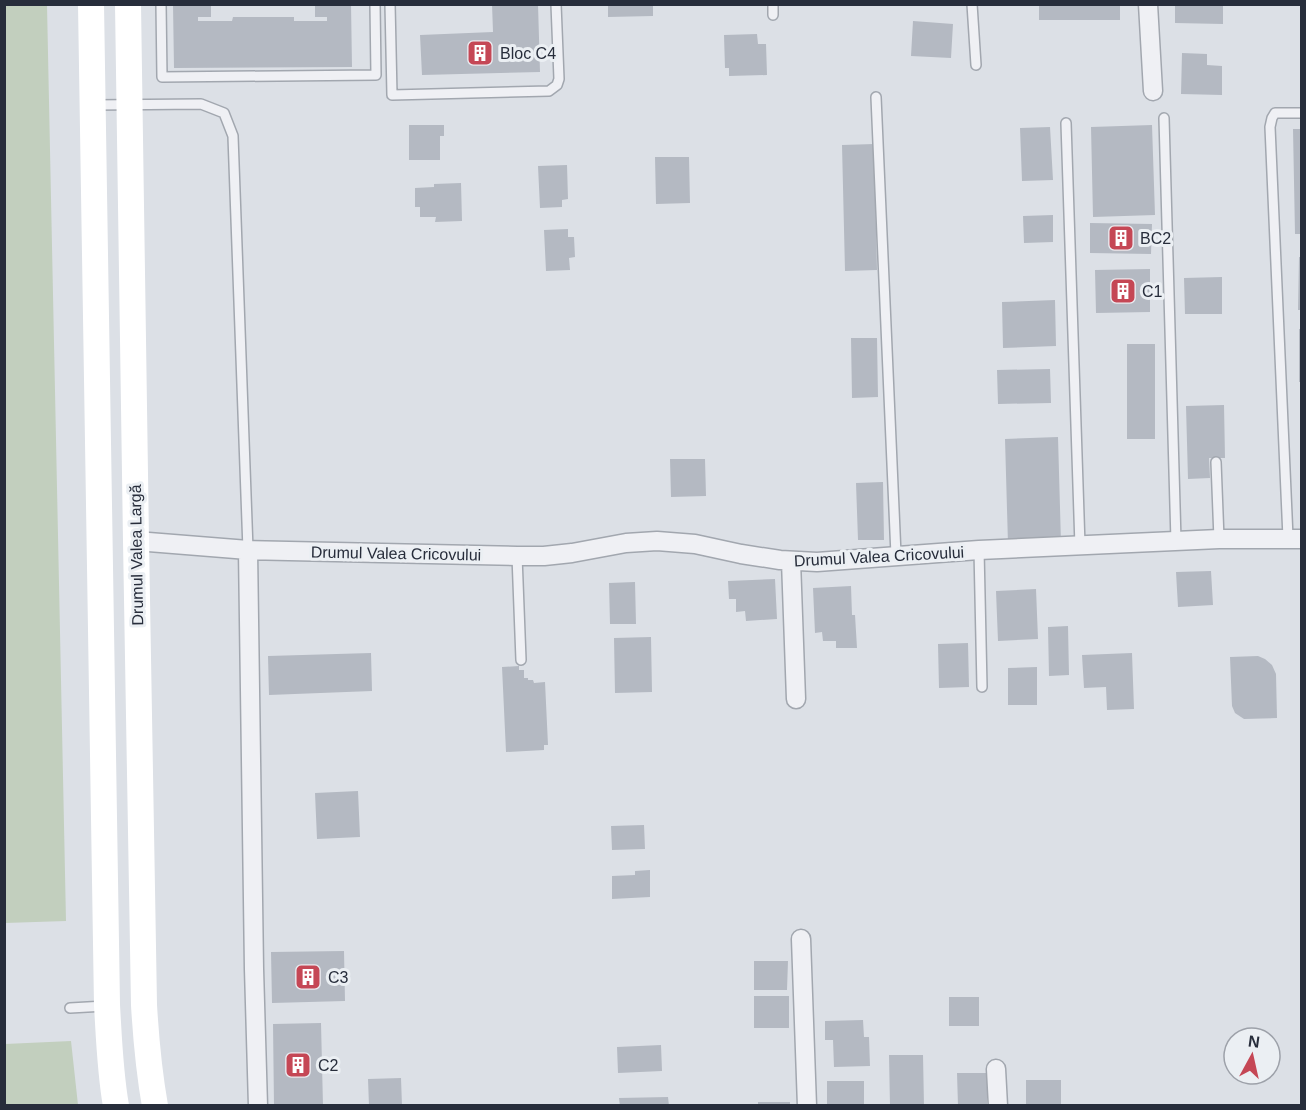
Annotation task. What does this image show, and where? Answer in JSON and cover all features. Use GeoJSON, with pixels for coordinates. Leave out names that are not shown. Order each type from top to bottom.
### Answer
{"type":"FeatureCollection","features":[{"type":"Feature","properties":{"kind":"main road"},"geometry":{"type":"LineString","coordinates":[[91,4],[107,1005],[116,1106]]}},
{"type":"Feature","properties":{"kind":"main road","name":"Drumul Valea Largă"},"geometry":{"type":"LineString","coordinates":[[128,4],[144,1005],[146,1044],[155,1106]]}},
{"type":"Feature","properties":{"kind":"street"},"geometry":{"type":"LineString","coordinates":[[1148,4],[1153,91]]}},
{"type":"Feature","properties":{"kind":"street","name":"Drumul Valea Cricovului"},"geometry":{"type":"LineString","coordinates":[[136,541],[248,550],[517,556],[544,556],[626,543],[657,541],[695,544],[741,554],[791,561],[817,562],[979,550],[1219,539],[1295,538]]}},
{"type":"Feature","properties":{"kind":"street"},"geometry":{"type":"LineString","coordinates":[[248,550],[258,1106]]}},
{"type":"Feature","properties":{"kind":"street"},"geometry":{"type":"LineString","coordinates":[[791,561],[796,699]]}},
{"type":"Feature","properties":{"kind":"street"},"geometry":{"type":"LineString","coordinates":[[801,939],[807,1106]]}},
{"type":"Feature","properties":{"kind":"street"},"geometry":{"type":"LineString","coordinates":[[996,1069],[998,1106]]}},
{"type":"Feature","properties":{"kind":"lane"},"geometry":{"type":"LineString","coordinates":[[161,4],[162,77],[376,75],[375,4]]}},
{"type":"Feature","properties":{"kind":"lane"},"geometry":{"type":"LineString","coordinates":[[390,4],[392,95],[549,92],[557,85],[559,79],[556,4]]}},
{"type":"Feature","properties":{"kind":"lane"},"geometry":{"type":"LineString","coordinates":[[773,4],[773,15]]}},
{"type":"Feature","properties":{"kind":"lane"},"geometry":{"type":"LineString","coordinates":[[972,4],[976,65]]}},
{"type":"Feature","properties":{"kind":"lane"},"geometry":{"type":"LineString","coordinates":[[876,97],[896,555]]}},
{"type":"Feature","properties":{"kind":"lane"},"geometry":{"type":"LineString","coordinates":[[93,105],[201,104],[224,113],[233,136],[248,550]]}},
{"type":"Feature","properties":{"kind":"lane"},"geometry":{"type":"LineString","coordinates":[[1295,538],[1270,127],[1275,113],[1302,113]]}},
{"type":"Feature","properties":{"kind":"lane"},"geometry":{"type":"LineString","coordinates":[[1164,118],[1176,541]]}},
{"type":"Feature","properties":{"kind":"lane"},"geometry":{"type":"LineString","coordinates":[[1066,123],[1080,546]]}},
{"type":"Feature","properties":{"kind":"lane"},"geometry":{"type":"LineString","coordinates":[[1216,462],[1219,539]]}},
{"type":"Feature","properties":{"kind":"lane"},"geometry":{"type":"LineString","coordinates":[[979,550],[982,687]]}},
{"type":"Feature","properties":{"kind":"lane"},"geometry":{"type":"LineString","coordinates":[[517,556],[521,660]]}},
{"type":"Feature","properties":{"kind":"lane"},"geometry":{"type":"LineString","coordinates":[[70,1008],[107,1005]]}},
{"type":"Feature","properties":{"kind":"green space"},"geometry":{"type":"Polygon","coordinates":[[[4,5],[47,5],[66,921],[5,923],[4,5]]]}},
{"type":"Feature","properties":{"kind":"green space"},"geometry":{"type":"Polygon","coordinates":[[[71,1041],[78,1105],[5,1105],[5,1044],[71,1041]]]}},
{"type":"Feature","properties":{"kind":"building"},"geometry":{"type":"Polygon","coordinates":[[[173,4],[211,4],[211,17],[198,17],[198,21],[232,21],[233,17],[294,17],[294,21],[327,21],[327,17],[315,17],[315,4],[351,4],[352,67],[174,68],[173,4]]]}},
{"type":"Feature","properties":{"kind":"building","name":"Bloc C4"},"geometry":{"type":"Polygon","coordinates":[[[492,4],[538,4],[540,72],[422,75],[420,35],[493,32],[492,4]]]}},
{"type":"Feature","properties":{"kind":"building"},"geometry":{"type":"Polygon","coordinates":[[[608,4],[653,4],[653,16],[608,17],[608,4]]]}},
{"type":"Feature","properties":{"kind":"building"},"geometry":{"type":"Polygon","coordinates":[[[1039,4],[1120,4],[1120,20],[1039,20],[1039,4]]]}},
{"type":"Feature","properties":{"kind":"building"},"geometry":{"type":"Polygon","coordinates":[[[1175,4],[1223,4],[1223,24],[1175,23],[1175,4]]]}},
{"type":"Feature","properties":{"kind":"building"},"geometry":{"type":"Polygon","coordinates":[[[913,21],[953,24],[951,58],[911,56],[913,21]]]}},
{"type":"Feature","properties":{"kind":"building"},"geometry":{"type":"Polygon","coordinates":[[[757,34],[758,44],[766,44],[767,75],[729,76],[729,68],[725,68],[724,35],[757,34]]]}},
{"type":"Feature","properties":{"kind":"building"},"geometry":{"type":"Polygon","coordinates":[[[1182,53],[1207,54],[1207,65],[1222,66],[1222,95],[1181,94],[1182,53]]]}},
{"type":"Feature","properties":{"kind":"building"},"geometry":{"type":"Polygon","coordinates":[[[409,125],[444,125],[444,136],[440,136],[440,160],[409,160],[409,125]]]}},
{"type":"Feature","properties":{"kind":"building"},"geometry":{"type":"Polygon","coordinates":[[[1152,125],[1155,215],[1093,217],[1091,127],[1152,125]]]}},
{"type":"Feature","properties":{"kind":"building"},"geometry":{"type":"Polygon","coordinates":[[[1050,127],[1053,180],[1022,181],[1020,128],[1050,127]]]}},
{"type":"Feature","properties":{"kind":"building"},"geometry":{"type":"Polygon","coordinates":[[[1293,129],[1302,129],[1302,234],[1295,234],[1293,129]]]}},
{"type":"Feature","properties":{"kind":"building"},"geometry":{"type":"Polygon","coordinates":[[[874,144],[877,270],[845,271],[842,145],[874,144]]]}},
{"type":"Feature","properties":{"kind":"building"},"geometry":{"type":"Polygon","coordinates":[[[655,157],[689,157],[690,203],[656,204],[655,157]]]}},
{"type":"Feature","properties":{"kind":"building"},"geometry":{"type":"Polygon","coordinates":[[[567,165],[568,199],[562,200],[562,207],[540,208],[538,166],[567,165]]]}},
{"type":"Feature","properties":{"kind":"building"},"geometry":{"type":"Polygon","coordinates":[[[461,183],[462,221],[435,222],[436,217],[420,217],[420,207],[415,207],[415,188],[434,187],[434,184],[461,183]]]}},
{"type":"Feature","properties":{"kind":"building"},"geometry":{"type":"Polygon","coordinates":[[[1053,215],[1053,242],[1024,243],[1023,216],[1053,215]]]}},
{"type":"Feature","properties":{"kind":"building","name":"BC2"},"geometry":{"type":"Polygon","coordinates":[[[1090,223],[1152,224],[1151,254],[1090,253],[1090,223]]]}},
{"type":"Feature","properties":{"kind":"building"},"geometry":{"type":"Polygon","coordinates":[[[568,229],[568,237],[574,237],[575,257],[569,258],[570,270],[546,271],[544,230],[568,229]]]}},
{"type":"Feature","properties":{"kind":"building"},"geometry":{"type":"Polygon","coordinates":[[[1299,257],[1302,257],[1302,310],[1298,310],[1299,257]]]}},
{"type":"Feature","properties":{"kind":"building","name":"C1"},"geometry":{"type":"Polygon","coordinates":[[[1150,269],[1150,312],[1096,313],[1095,270],[1150,269]]]}},
{"type":"Feature","properties":{"kind":"building"},"geometry":{"type":"Polygon","coordinates":[[[1222,277],[1222,314],[1185,314],[1184,278],[1222,277]]]}},
{"type":"Feature","properties":{"kind":"building"},"geometry":{"type":"Polygon","coordinates":[[[1055,300],[1056,346],[1003,348],[1002,302],[1055,300]]]}},
{"type":"Feature","properties":{"kind":"building"},"geometry":{"type":"Polygon","coordinates":[[[1299,329],[1302,329],[1302,382],[1299,382],[1299,329]]]}},
{"type":"Feature","properties":{"kind":"building"},"geometry":{"type":"Polygon","coordinates":[[[851,338],[877,338],[878,397],[852,398],[851,338]]]}},
{"type":"Feature","properties":{"kind":"building"},"geometry":{"type":"Polygon","coordinates":[[[1127,344],[1155,344],[1155,439],[1127,439],[1127,344]]]}},
{"type":"Feature","properties":{"kind":"building"},"geometry":{"type":"Polygon","coordinates":[[[1050,369],[1051,403],[998,404],[997,370],[1050,369]]]}},
{"type":"Feature","properties":{"kind":"building"},"geometry":{"type":"Polygon","coordinates":[[[1224,405],[1225,458],[1209,458],[1210,478],[1188,479],[1186,406],[1224,405]]]}},
{"type":"Feature","properties":{"kind":"building"},"geometry":{"type":"Polygon","coordinates":[[[1058,437],[1061,543],[1008,544],[1005,439],[1058,437]]]}},
{"type":"Feature","properties":{"kind":"building"},"geometry":{"type":"Polygon","coordinates":[[[670,459],[705,459],[706,496],[671,497],[670,459]]]}},
{"type":"Feature","properties":{"kind":"building"},"geometry":{"type":"Polygon","coordinates":[[[883,482],[884,540],[858,540],[856,483],[883,482]]]}},
{"type":"Feature","properties":{"kind":"building"},"geometry":{"type":"Polygon","coordinates":[[[1211,571],[1213,605],[1178,607],[1176,572],[1211,571]]]}},
{"type":"Feature","properties":{"kind":"building"},"geometry":{"type":"Polygon","coordinates":[[[775,579],[777,619],[746,621],[745,611],[736,612],[736,599],[729,599],[728,581],[775,579]]]}},
{"type":"Feature","properties":{"kind":"building"},"geometry":{"type":"Polygon","coordinates":[[[635,582],[636,624],[610,624],[609,583],[635,582]]]}},
{"type":"Feature","properties":{"kind":"building"},"geometry":{"type":"Polygon","coordinates":[[[851,586],[857,648],[836,648],[836,641],[823,641],[822,632],[815,633],[813,588],[851,586]]]}},
{"type":"Feature","properties":{"kind":"building"},"geometry":{"type":"Polygon","coordinates":[[[1036,589],[1038,639],[998,641],[996,591],[1036,589]]]}},
{"type":"Feature","properties":{"kind":"building"},"geometry":{"type":"Polygon","coordinates":[[[1068,626],[1069,675],[1049,676],[1048,627],[1068,626]]]}},
{"type":"Feature","properties":{"kind":"building"},"geometry":{"type":"Polygon","coordinates":[[[651,637],[652,692],[615,693],[614,638],[651,637]]]}},
{"type":"Feature","properties":{"kind":"building"},"geometry":{"type":"Polygon","coordinates":[[[968,643],[969,687],[939,688],[938,644],[968,643]]]}},
{"type":"Feature","properties":{"kind":"building"},"geometry":{"type":"Polygon","coordinates":[[[371,653],[372,691],[269,695],[268,656],[371,653]]]}},
{"type":"Feature","properties":{"kind":"building"},"geometry":{"type":"Polygon","coordinates":[[[1132,653],[1134,709],[1107,710],[1106,687],[1084,688],[1082,655],[1132,653]]]}},
{"type":"Feature","properties":{"kind":"building"},"geometry":{"type":"Polygon","coordinates":[[[1258,656],[1272,665],[1276,674],[1277,718],[1244,719],[1235,713],[1232,706],[1230,657],[1258,656]]]}},
{"type":"Feature","properties":{"kind":"building"},"geometry":{"type":"Polygon","coordinates":[[[519,666],[519,670],[524,670],[524,678],[533,680],[534,683],[545,682],[548,745],[544,745],[544,750],[506,752],[502,667],[519,666]]]}},
{"type":"Feature","properties":{"kind":"building"},"geometry":{"type":"Polygon","coordinates":[[[1037,667],[1037,705],[1008,705],[1008,668],[1037,667]]]}},
{"type":"Feature","properties":{"kind":"building"},"geometry":{"type":"Polygon","coordinates":[[[358,791],[360,837],[317,839],[315,793],[358,791]]]}},
{"type":"Feature","properties":{"kind":"building"},"geometry":{"type":"Polygon","coordinates":[[[644,825],[645,849],[612,850],[611,826],[644,825]]]}},
{"type":"Feature","properties":{"kind":"building"},"geometry":{"type":"Polygon","coordinates":[[[650,870],[650,897],[612,899],[612,876],[635,875],[635,871],[650,870]]]}},
{"type":"Feature","properties":{"kind":"building","name":"C3"},"geometry":{"type":"Polygon","coordinates":[[[344,951],[345,1001],[272,1003],[271,952],[344,951]]]}},
{"type":"Feature","properties":{"kind":"building"},"geometry":{"type":"Polygon","coordinates":[[[754,961],[788,961],[787,990],[754,990],[754,961]]]}},
{"type":"Feature","properties":{"kind":"building"},"geometry":{"type":"Polygon","coordinates":[[[754,996],[789,996],[789,1028],[754,1028],[754,996]]]}},
{"type":"Feature","properties":{"kind":"building"},"geometry":{"type":"Polygon","coordinates":[[[949,997],[979,997],[979,1026],[949,1026],[949,997]]]}},
{"type":"Feature","properties":{"kind":"building"},"geometry":{"type":"Polygon","coordinates":[[[863,1020],[864,1037],[869,1037],[870,1066],[834,1067],[833,1040],[825,1040],[825,1021],[863,1020]]]}},
{"type":"Feature","properties":{"kind":"building","name":"C2"},"geometry":{"type":"Polygon","coordinates":[[[321,1023],[323,1106],[274,1106],[273,1024],[321,1023]]]}},
{"type":"Feature","properties":{"kind":"building"},"geometry":{"type":"Polygon","coordinates":[[[661,1045],[662,1071],[618,1073],[617,1047],[661,1045]]]}},
{"type":"Feature","properties":{"kind":"building"},"geometry":{"type":"Polygon","coordinates":[[[889,1055],[923,1055],[924,1106],[890,1106],[889,1055]]]}},
{"type":"Feature","properties":{"kind":"building"},"geometry":{"type":"Polygon","coordinates":[[[957,1073],[987,1073],[987,1106],[958,1106],[957,1073]]]}},
{"type":"Feature","properties":{"kind":"building"},"geometry":{"type":"Polygon","coordinates":[[[401,1078],[402,1106],[369,1106],[368,1079],[401,1078]]]}},
{"type":"Feature","properties":{"kind":"building"},"geometry":{"type":"Polygon","coordinates":[[[1026,1080],[1061,1080],[1061,1106],[1026,1106],[1026,1080]]]}},
{"type":"Feature","properties":{"kind":"building"},"geometry":{"type":"Polygon","coordinates":[[[827,1081],[864,1081],[864,1106],[827,1106],[827,1081]]]}},
{"type":"Feature","properties":{"kind":"building"},"geometry":{"type":"Polygon","coordinates":[[[668,1097],[669,1106],[620,1106],[619,1098],[668,1097]]]}},
{"type":"Feature","properties":{"kind":"building"},"geometry":{"type":"Polygon","coordinates":[[[758,1102],[790,1102],[790,1106],[758,1106],[758,1102]]]}},
{"type":"Feature","properties":{"kind":"place","name":"Bloc C4"},"geometry":{"type":"Point","coordinates":[480,53]}},
{"type":"Feature","properties":{"kind":"place","name":"BC2"},"geometry":{"type":"Point","coordinates":[1121,238]}},
{"type":"Feature","properties":{"kind":"place","name":"C1"},"geometry":{"type":"Point","coordinates":[1123,291]}},
{"type":"Feature","properties":{"kind":"place","name":"C3"},"geometry":{"type":"Point","coordinates":[308,977]}},
{"type":"Feature","properties":{"kind":"place","name":"C2"},"geometry":{"type":"Point","coordinates":[298,1065]}}]}
